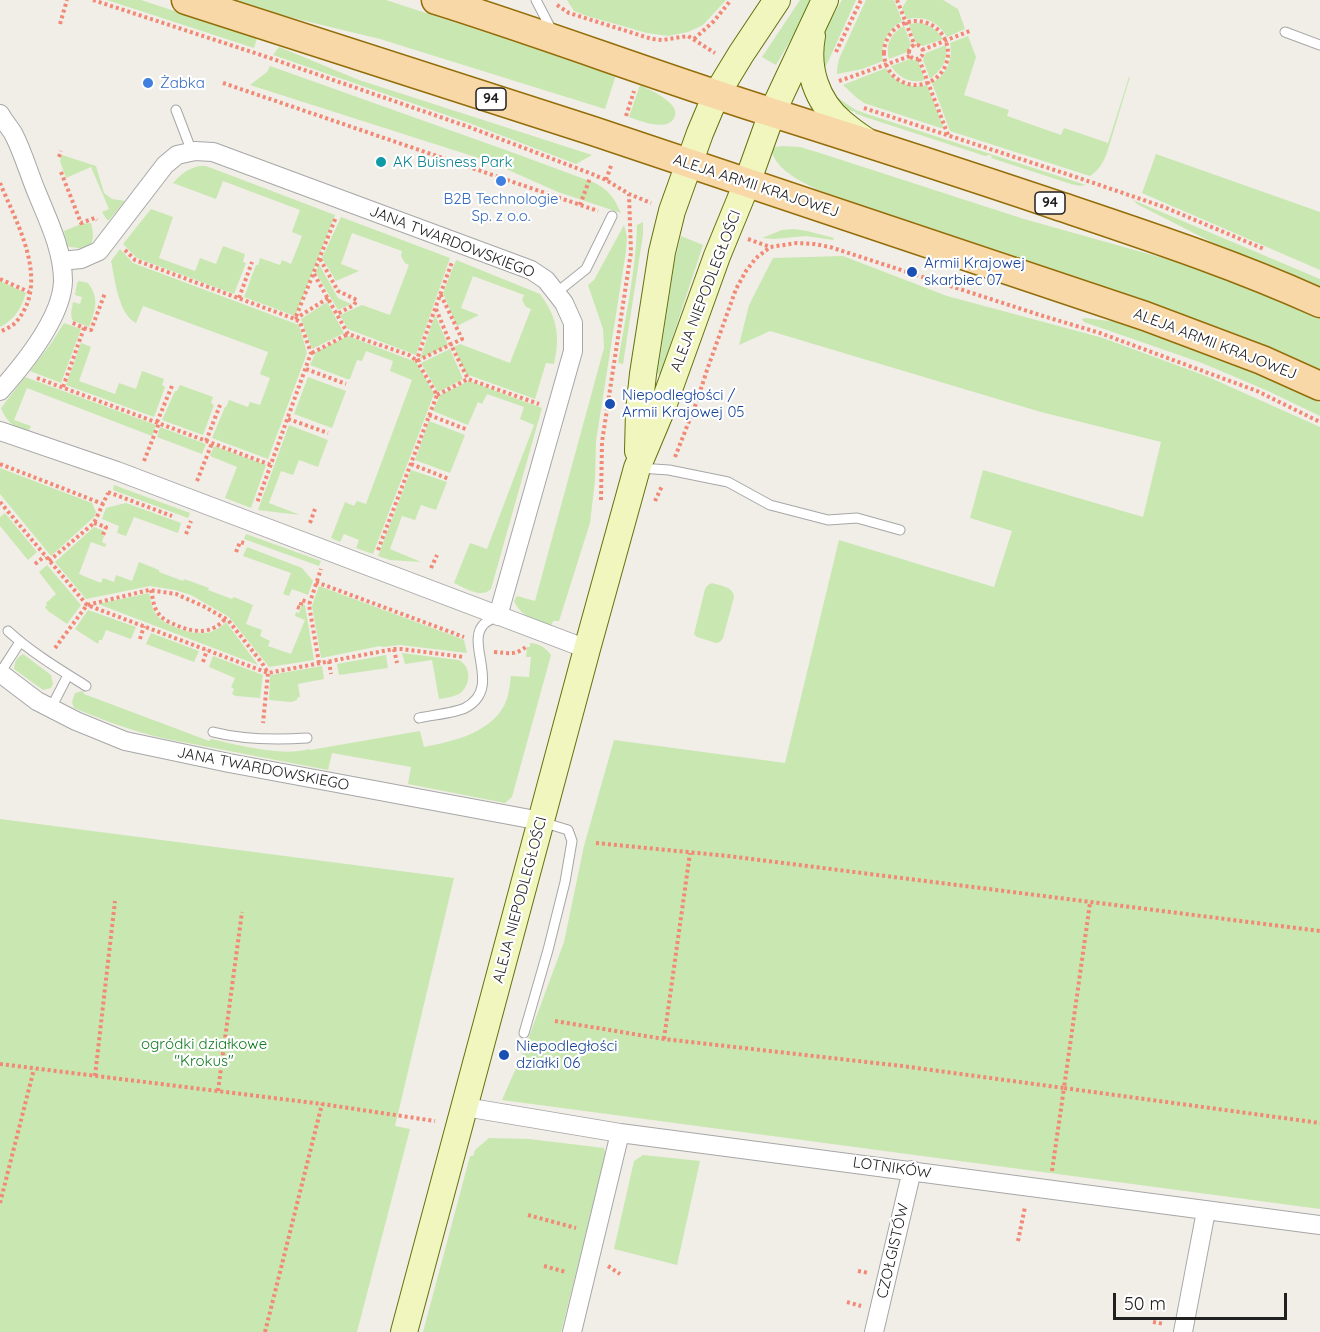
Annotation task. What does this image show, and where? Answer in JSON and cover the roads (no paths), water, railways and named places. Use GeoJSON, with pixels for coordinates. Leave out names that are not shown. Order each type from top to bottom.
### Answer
{"type":"FeatureCollection","features":[{"type":"Feature","properties":{"kind":"main road","name":"ALEJA ARMII KRAJOWEJ"},"geometry":{"type":"LineString","coordinates":[[186,0],[747,183],[1179,328],[1262,360],[1320,387]]}},
{"type":"Feature","properties":{"kind":"main road","name":"94"},"geometry":{"type":"LineString","coordinates":[[436,0],[716,95],[1099,219],[1231,266],[1320,303]]}},
{"type":"Feature","properties":{"kind":"street","name":"ALEJA NIEPODLEGŁOŚCI"},"geometry":{"type":"LineString","coordinates":[[637,468],[640,401],[662,252],[672,211],[716,95],[771,4]]}},
{"type":"Feature","properties":{"kind":"street","name":"ALEJA NIEPODLEGŁOŚCI"},"geometry":{"type":"LineString","coordinates":[[404,1332],[637,468],[663,406],[771,113],[822,6]]}},
{"type":"Feature","properties":{"kind":"street"},"geometry":{"type":"LineString","coordinates":[[822,6],[811,38],[809,55],[813,79],[820,96],[831,112],[840,122],[868,143]]}},
{"type":"Feature","properties":{"kind":"street"},"geometry":{"type":"LineString","coordinates":[[0,114],[13,134],[54,234],[63,280],[60,298],[52,320],[0,391]]}},
{"type":"Feature","properties":{"kind":"street"},"geometry":{"type":"LineString","coordinates":[[61,261],[81,259],[99,251],[165,165],[177,155],[192,152]]}},
{"type":"Feature","properties":{"kind":"street","name":"JANA TWARDOWSKIEGO"},"geometry":{"type":"LineString","coordinates":[[192,152],[213,152],[531,270],[546,280],[564,303],[573,323],[573,351],[498,616]]}},
{"type":"Feature","properties":{"kind":"street"},"geometry":{"type":"LineString","coordinates":[[0,431],[117,471],[587,649]]}},
{"type":"Feature","properties":{"kind":"street","name":"JANA TWARDOWSKIEGO"},"geometry":{"type":"LineString","coordinates":[[0,673],[51,708],[125,741],[541,821]]}},
{"type":"Feature","properties":{"kind":"street","name":"LOTNIKÓW"},"geometry":{"type":"LineString","coordinates":[[462,1116],[620,1132],[1320,1225]]}},
{"type":"Feature","properties":{"kind":"street"},"geometry":{"type":"LineString","coordinates":[[572,1332],[620,1132]]}},
{"type":"Feature","properties":{"kind":"street","name":"CZOŁGISTÓW"},"geometry":{"type":"LineString","coordinates":[[874,1332],[912,1170]]}},
{"type":"Feature","properties":{"kind":"street"},"geometry":{"type":"LineString","coordinates":[[1183,1332],[1206,1211]]}},
{"type":"Feature","properties":{"kind":"lane"},"geometry":{"type":"LineString","coordinates":[[536,0],[550,27],[570,44]]}},
{"type":"Feature","properties":{"kind":"lane"},"geometry":{"type":"LineString","coordinates":[[1285,32],[1320,45]]}},
{"type":"Feature","properties":{"kind":"lane"},"geometry":{"type":"LineString","coordinates":[[176,110],[192,152]]}},
{"type":"Feature","properties":{"kind":"lane"},"geometry":{"type":"LineString","coordinates":[[556,293],[586,269],[612,216]]}},
{"type":"Feature","properties":{"kind":"lane"},"geometry":{"type":"LineString","coordinates":[[637,468],[669,470],[728,482],[770,505],[828,520],[857,518],[900,530]]}},
{"type":"Feature","properties":{"kind":"lane"},"geometry":{"type":"LineString","coordinates":[[419,718],[465,709],[478,699],[484,684],[478,636],[484,624],[498,616]]}},
{"type":"Feature","properties":{"kind":"lane"},"geometry":{"type":"LineString","coordinates":[[9,631],[45,661],[86,686]]}},
{"type":"Feature","properties":{"kind":"lane"},"geometry":{"type":"LineString","coordinates":[[0,673],[20,642]]}},
{"type":"Feature","properties":{"kind":"lane"},"geometry":{"type":"LineString","coordinates":[[51,708],[68,675]]}},
{"type":"Feature","properties":{"kind":"lane"},"geometry":{"type":"LineString","coordinates":[[213,732],[256,738],[307,738]]}},
{"type":"Feature","properties":{"kind":"lane"},"geometry":{"type":"LineString","coordinates":[[524,1033],[548,950],[565,882],[572,841],[568,830],[541,821]]}},
{"type":"Feature","properties":{"kind":"place","name":"Żabka"},"geometry":{"type":"Point","coordinates":[148,83]}},
{"type":"Feature","properties":{"kind":"place","name":"AK Buisness Park"},"geometry":{"type":"Point","coordinates":[381,162]}},
{"type":"Feature","properties":{"kind":"place","name":"B2B Technologie Sp. z o.o."},"geometry":{"type":"Point","coordinates":[501,181]}},
{"type":"Feature","properties":{"kind":"place","name":"Armii Krajowej skarbiec 07"},"geometry":{"type":"Point","coordinates":[912,272]}},
{"type":"Feature","properties":{"kind":"place","name":"Niepodległości / Armii Krajowej 05"},"geometry":{"type":"Point","coordinates":[610,404]}},
{"type":"Feature","properties":{"kind":"place","name":"Niepodległości działki 06"},"geometry":{"type":"Point","coordinates":[504,1055]}},
{"type":"Feature","properties":{"kind":"park label","name":"ogródki działkowe \"Krokus\""},"geometry":{"type":"Point","coordinates":[204,1052]}}]}
